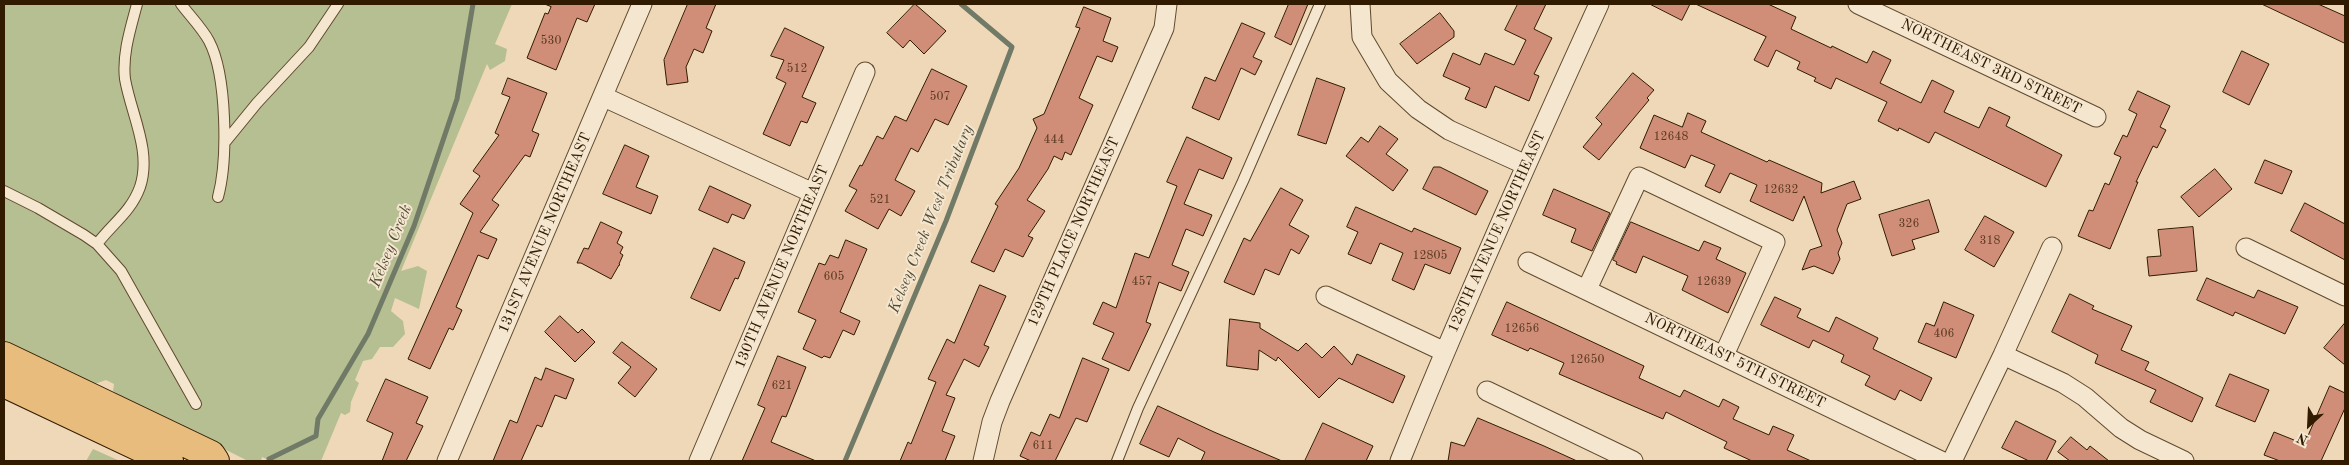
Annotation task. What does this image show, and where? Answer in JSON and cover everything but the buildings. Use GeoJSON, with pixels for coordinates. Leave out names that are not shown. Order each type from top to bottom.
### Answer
{"type":"FeatureCollection","features":[{"type":"Feature","properties":{"kind":"main road"},"geometry":{"type":"LineString","coordinates":[[4,356],[211,455],[215,461]]}},
{"type":"Feature","properties":{"kind":"main road"},"geometry":{"type":"LineString","coordinates":[[4,383],[169,461]]}},
{"type":"Feature","properties":{"kind":"street","name":"131ST AVENUE NORTHEAST"},"geometry":{"type":"LineString","coordinates":[[447,461],[604,97],[642,4]]}},
{"type":"Feature","properties":{"kind":"street","name":"129TH PLACE NORTHEAST"},"geometry":{"type":"LineString","coordinates":[[983,461],[992,422],[1000,401],[1164,28],[1167,4]]}},
{"type":"Feature","properties":{"kind":"street"},"geometry":{"type":"LineString","coordinates":[[1360,4],[1362,37],[1388,81],[1418,109],[1448,130],[1526,165]]}},
{"type":"Feature","properties":{"kind":"street","name":"128TH AVENUE NORTHEAST"},"geometry":{"type":"LineString","coordinates":[[1400,461],[1526,165],[1599,4]]}},
{"type":"Feature","properties":{"kind":"street","name":"NORTHEAST 3RD STREET"},"geometry":{"type":"LineString","coordinates":[[1858,4],[2096,117]]}},
{"type":"Feature","properties":{"kind":"street","name":"130TH AVENUE NORTHEAST"},"geometry":{"type":"LineString","coordinates":[[699,461],[865,72]]}},
{"type":"Feature","properties":{"kind":"street"},"geometry":{"type":"LineString","coordinates":[[604,97],[813,193]]}},
{"type":"Feature","properties":{"kind":"street"},"geometry":{"type":"LineString","coordinates":[[1587,289],[1640,177],[1775,242],[1724,355]]}},
{"type":"Feature","properties":{"kind":"street"},"geometry":{"type":"LineString","coordinates":[[1952,461],[2003,355],[2052,246]]}},
{"type":"Feature","properties":{"kind":"street"},"geometry":{"type":"LineString","coordinates":[[2246,248],[2345,296]]}},
{"type":"Feature","properties":{"kind":"street","name":"NORTHEAST 5TH STREET"},"geometry":{"type":"LineString","coordinates":[[1528,262],[1941,461]]}},
{"type":"Feature","properties":{"kind":"street"},"geometry":{"type":"LineString","coordinates":[[1326,296],[1445,352]]}},
{"type":"Feature","properties":{"kind":"street"},"geometry":{"type":"LineString","coordinates":[[2003,355],[2063,383],[2085,397],[2134,436],[2184,461]]}},
{"type":"Feature","properties":{"kind":"street"},"geometry":{"type":"LineString","coordinates":[[1488,391],[1633,461]]}},
{"type":"Feature","properties":{"kind":"lane"},"geometry":{"type":"LineString","coordinates":[[97,244],[128,211],[140,186],[144,168],[139,133],[125,77],[126,50],[137,4]]}},
{"type":"Feature","properties":{"kind":"lane"},"geometry":{"type":"LineString","coordinates":[[181,4],[210,42],[218,71],[226,141],[218,197]]}},
{"type":"Feature","properties":{"kind":"lane"},"geometry":{"type":"LineString","coordinates":[[226,141],[257,103],[309,47],[338,4]]}},
{"type":"Feature","properties":{"kind":"lane"},"geometry":{"type":"LineString","coordinates":[[1117,461],[1142,399],[1243,180],[1320,4]]}},
{"type":"Feature","properties":{"kind":"lane"},"geometry":{"type":"LineString","coordinates":[[4,191],[38,208],[97,244],[121,271],[196,404]]}},
{"type":"Feature","properties":{"kind":"green space"},"geometry":{"type":"Polygon","coordinates":[[[4,4],[512,4],[495,44],[507,49],[505,61],[490,70],[487,64],[401,271],[418,266],[427,271],[419,309],[395,298],[391,311],[403,321],[405,334],[393,347],[380,347],[372,359],[363,361],[355,380],[359,383],[351,402],[350,412],[345,415],[341,413],[321,461],[271,461],[262,457],[261,461],[248,461],[125,399],[113,391],[114,384],[106,380],[92,385],[4,343],[4,4]]]}},
{"type":"Feature","properties":{"kind":"green space"},"geometry":{"type":"Polygon","coordinates":[[[93,449],[120,461],[86,461],[93,449]]]}},
{"type":"Feature","properties":{"kind":"waterway","name":"Kelsey Creek"},"geometry":{"type":"LineString","coordinates":[[269,459],[316,436],[318,419],[368,334],[414,226],[457,99],[473,4]]}},
{"type":"Feature","properties":{"kind":"waterway","name":"Kelsey Creek West Tributary"},"geometry":{"type":"LineString","coordinates":[[845,461],[946,221],[1012,47],[961,4]]}}]}
